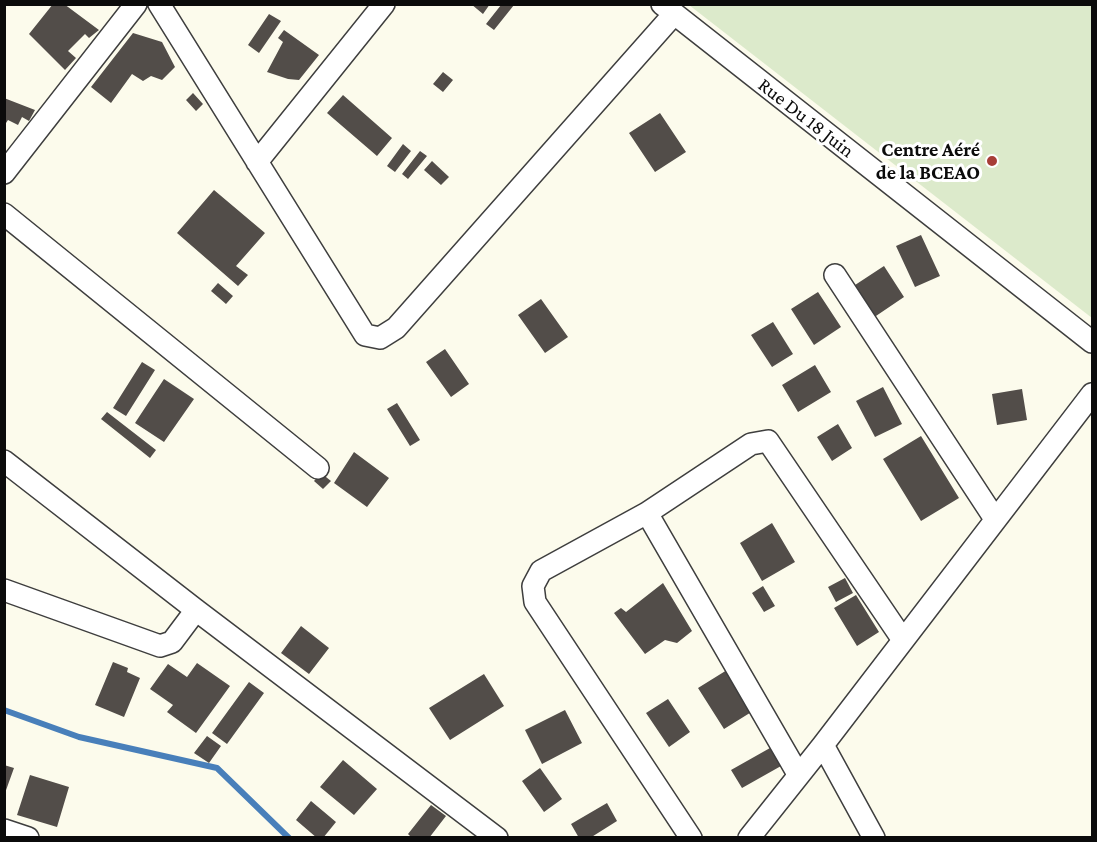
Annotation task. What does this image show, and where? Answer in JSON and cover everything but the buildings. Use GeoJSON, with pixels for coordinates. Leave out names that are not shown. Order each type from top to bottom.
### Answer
{"type":"FeatureCollection","features":[{"type":"Feature","properties":{"kind":"street"},"geometry":{"type":"LineString","coordinates":[[4,173],[136,4]]}},
{"type":"Feature","properties":{"kind":"street"},"geometry":{"type":"LineString","coordinates":[[159,4],[365,335],[380,338],[396,328],[668,9]]}},
{"type":"Feature","properties":{"kind":"street"},"geometry":{"type":"LineString","coordinates":[[257,162],[384,4]]}},
{"type":"Feature","properties":{"kind":"street","name":"Rue Du 18 Juin"},"geometry":{"type":"LineString","coordinates":[[668,9],[1092,342]]}},
{"type":"Feature","properties":{"kind":"street"},"geometry":{"type":"LineString","coordinates":[[4,214],[318,468]]}},
{"type":"Feature","properties":{"kind":"street"},"geometry":{"type":"LineString","coordinates":[[835,275],[995,519]]}},
{"type":"Feature","properties":{"kind":"street"},"geometry":{"type":"LineString","coordinates":[[749,837],[823,745],[995,519],[1089,406]]}},
{"type":"Feature","properties":{"kind":"street"},"geometry":{"type":"LineString","coordinates":[[691,837],[535,602],[533,586],[541,571],[647,513],[751,444],[768,441],[903,640]]}},
{"type":"Feature","properties":{"kind":"street"},"geometry":{"type":"LineString","coordinates":[[4,461],[196,610],[497,837]]}},
{"type":"Feature","properties":{"kind":"street"},"geometry":{"type":"LineString","coordinates":[[647,513],[798,774]]}},
{"type":"Feature","properties":{"kind":"street"},"geometry":{"type":"LineString","coordinates":[[4,590],[160,646],[172,642],[196,610]]}},
{"type":"Feature","properties":{"kind":"street"},"geometry":{"type":"LineString","coordinates":[[823,745],[874,837]]}},
{"type":"Feature","properties":{"kind":"street"},"geometry":{"type":"LineString","coordinates":[[4,830],[28,837]]}},
{"type":"Feature","properties":{"kind":"green space","name":"Centre Aéré de la BCEAO"},"geometry":{"type":"Polygon","coordinates":[[[689,5],[1092,5],[1092,318],[689,5]]]}},
{"type":"Feature","properties":{"kind":"waterway"},"geometry":{"type":"LineString","coordinates":[[4,710],[79,737],[217,768],[289,838]]}},
{"type":"Feature","properties":{"kind":"place","name":"Centre Aéré de la BCEAO"},"geometry":{"type":"Point","coordinates":[992,161]}}]}
